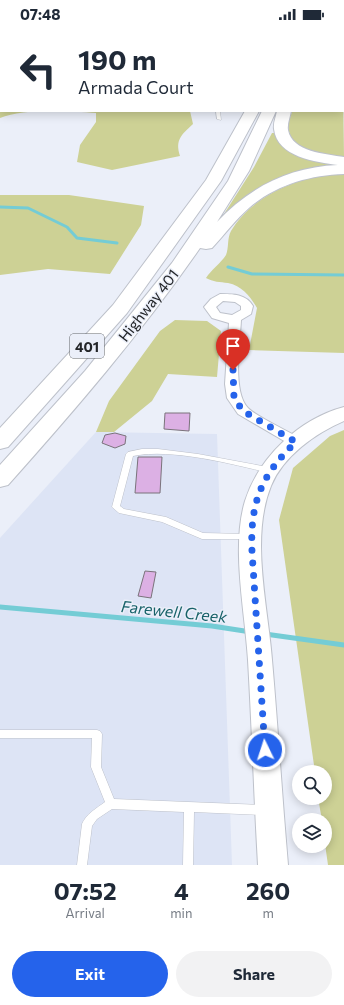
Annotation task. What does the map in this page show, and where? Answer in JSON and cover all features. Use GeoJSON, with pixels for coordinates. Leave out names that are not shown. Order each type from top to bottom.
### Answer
{"type":"FeatureCollection","features":[{"type":"Feature","properties":{"kind":"highway","name":"Highway 401"},"geometry":{"type":"LineString","coordinates":[[0,442],[120,309],[213,181],[251,112]]}},
{"type":"Feature","properties":{"kind":"highway","name":"Highway 401"},"geometry":{"type":"LineString","coordinates":[[0,479],[50,425],[162,290],[231,189],[269,112]]}},
{"type":"Feature","properties":{"kind":"highway"},"geometry":{"type":"LineString","coordinates":[[284,112],[280,130],[288,143],[303,154],[322,159],[344,161]]}},
{"type":"Feature","properties":{"kind":"highway"},"geometry":{"type":"LineString","coordinates":[[162,290],[244,204],[258,194],[274,186],[308,174],[344,169]]}},
{"type":"Feature","properties":{"kind":"main road"},"geometry":{"type":"LineString","coordinates":[[274,865],[251,537],[255,504],[261,486],[270,470],[296,442],[329,420],[344,413]]}},
{"type":"Feature","properties":{"kind":"street"},"geometry":{"type":"LineString","coordinates":[[235,319],[232,384],[234,398],[243,411],[296,442]]}},
{"type":"Feature","properties":{"kind":"lane"},"geometry":{"type":"LineString","coordinates":[[218,112],[219,119]]}},
{"type":"Feature","properties":{"kind":"lane"},"geometry":{"type":"LineString","coordinates":[[251,537],[202,536],[163,519],[122,512],[116,507],[130,454],[137,451],[179,454],[270,470]]}},
{"type":"Feature","properties":{"kind":"lane"},"geometry":{"type":"LineString","coordinates":[[0,734],[97,734],[96,767],[111,804]]}},
{"type":"Feature","properties":{"kind":"lane"},"geometry":{"type":"LineString","coordinates":[[82,865],[87,824],[94,816],[111,804],[269,810]]}},
{"type":"Feature","properties":{"kind":"lane"},"geometry":{"type":"LineString","coordinates":[[188,865],[189,808]]}},
{"type":"Feature","properties":{"kind":"shaded area"},"geometry":{"type":"Polygon","coordinates":[[[96,432],[217,434],[232,865],[0,865],[0,538],[96,432]]]}},
{"type":"Feature","properties":{"kind":"green space"},"geometry":{"type":"Polygon","coordinates":[[[0,112],[28,112],[21,113],[0,118],[0,112]]]}},
{"type":"Feature","properties":{"kind":"green space"},"geometry":{"type":"Polygon","coordinates":[[[74,112],[190,112],[193,124],[180,138],[178,146],[180,156],[112,170],[77,162],[80,145],[96,122],[96,113],[74,112]]]}},
{"type":"Feature","properties":{"kind":"green space"},"geometry":{"type":"Polygon","coordinates":[[[292,112],[343,112],[344,157],[327,156],[309,152],[301,148],[290,135],[288,123],[292,112]]]}},
{"type":"Feature","properties":{"kind":"green space"},"geometry":{"type":"Polygon","coordinates":[[[272,133],[275,133],[284,146],[298,154],[330,163],[331,167],[316,170],[229,214],[224,214],[254,167],[272,133]]]}},
{"type":"Feature","properties":{"kind":"green space"},"geometry":{"type":"Polygon","coordinates":[[[344,173],[344,353],[249,350],[257,308],[251,299],[237,286],[206,278],[226,255],[231,231],[240,218],[252,207],[265,197],[280,189],[296,182],[312,178],[344,173]]]}},
{"type":"Feature","properties":{"kind":"green space"},"geometry":{"type":"Polygon","coordinates":[[[0,195],[69,195],[144,206],[141,225],[110,274],[48,269],[0,275],[0,195]]]}},
{"type":"Feature","properties":{"kind":"green space"},"geometry":{"type":"Polygon","coordinates":[[[175,320],[207,321],[221,331],[217,377],[168,374],[152,401],[114,432],[96,432],[109,401],[160,331],[175,320]]]}},
{"type":"Feature","properties":{"kind":"green space"},"geometry":{"type":"Polygon","coordinates":[[[344,430],[344,865],[328,865],[326,853],[332,853],[332,813],[321,813],[319,805],[332,805],[332,765],[314,765],[279,520],[293,468],[330,436],[344,430]]]}},
{"type":"Feature","properties":{"kind":"building"},"geometry":{"type":"Polygon","coordinates":[[[165,413],[190,413],[189,431],[164,429],[165,413]]]}},
{"type":"Feature","properties":{"kind":"building"},"geometry":{"type":"Polygon","coordinates":[[[115,433],[126,436],[125,444],[115,448],[102,443],[105,435],[115,433]]]}},
{"type":"Feature","properties":{"kind":"building"},"geometry":{"type":"Polygon","coordinates":[[[138,457],[162,457],[160,493],[135,493],[138,457]]]}},
{"type":"Feature","properties":{"kind":"building"},"geometry":{"type":"Polygon","coordinates":[[[145,571],[156,572],[151,598],[138,596],[145,571]]]}},
{"type":"Feature","properties":{"kind":"waterway"},"geometry":{"type":"LineString","coordinates":[[0,207],[28,208],[67,227],[77,238],[117,243]]}},
{"type":"Feature","properties":{"kind":"waterway"},"geometry":{"type":"LineString","coordinates":[[228,267],[252,274],[344,275]]}},
{"type":"Feature","properties":{"kind":"waterway","name":"Farewell Creek"},"geometry":{"type":"LineString","coordinates":[[0,607],[212,626],[251,632]]}},
{"type":"Feature","properties":{"kind":"waterway","name":"Farewell Creek"},"geometry":{"type":"LineString","coordinates":[[265,634],[344,645]]}},
{"type":"Feature","properties":{"kind":"route"},"geometry":{"type":"LineString","coordinates":[[233,370],[232,384],[234,398],[243,411],[296,442],[281,456],[270,470],[261,486],[252,520],[251,537],[265,750]]}}]}
